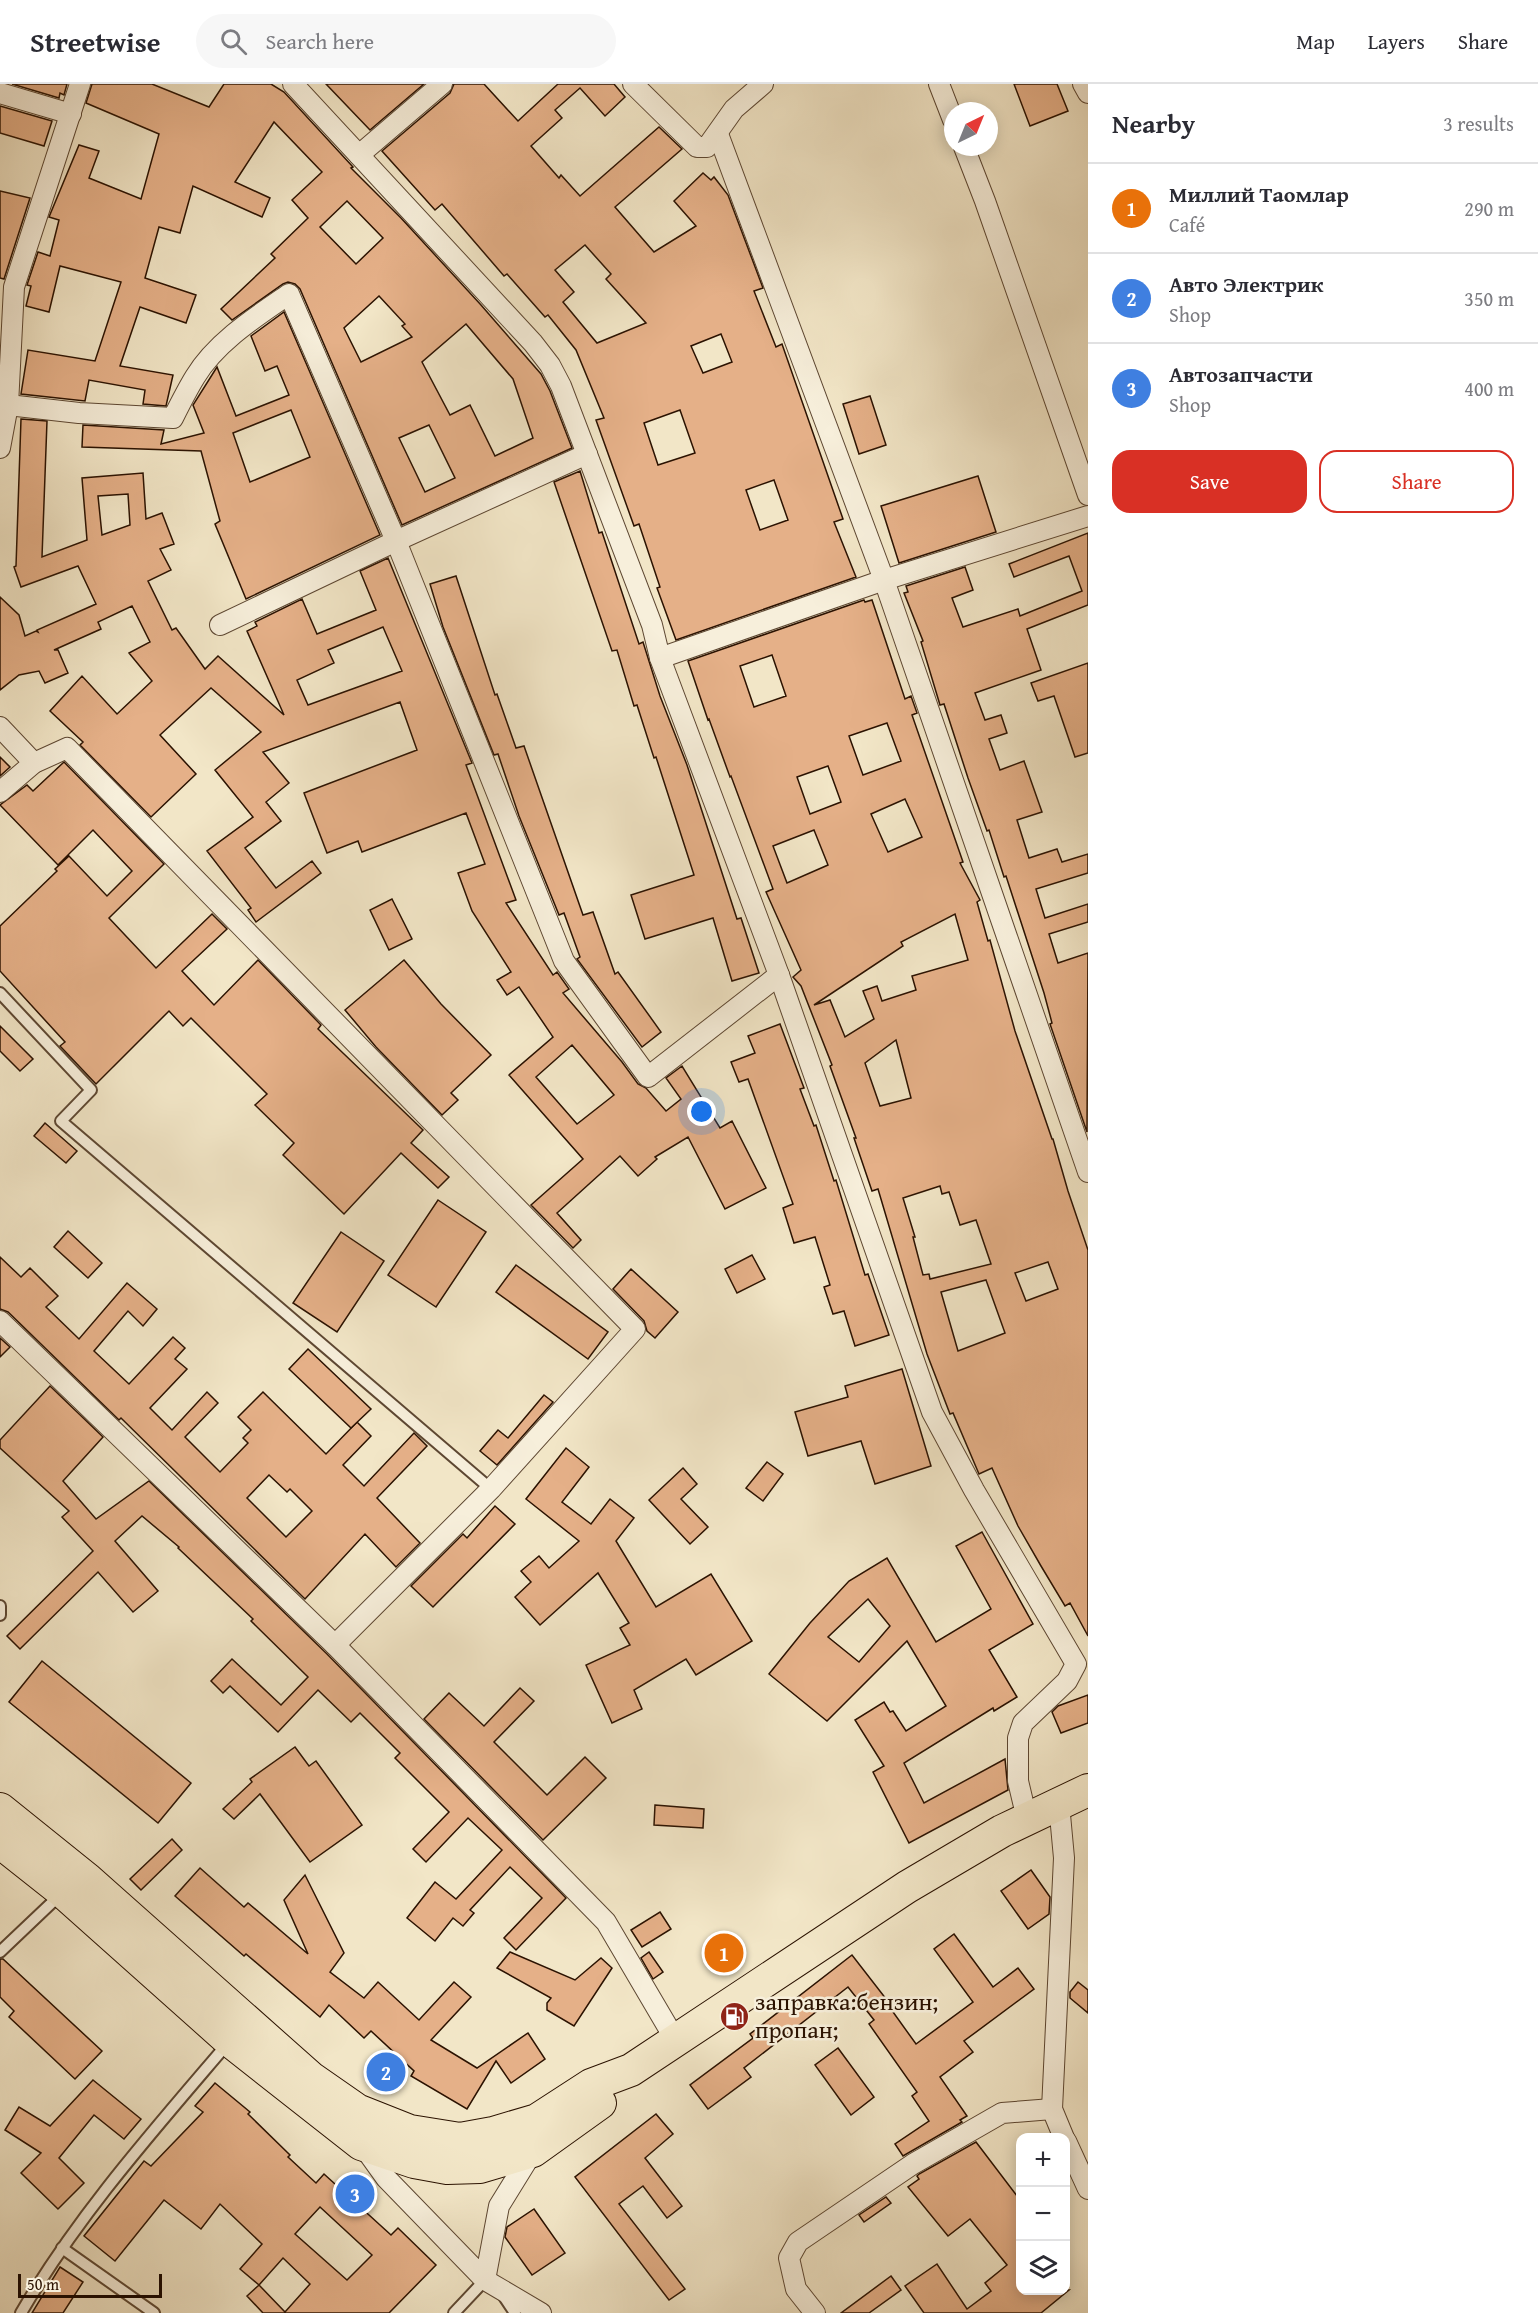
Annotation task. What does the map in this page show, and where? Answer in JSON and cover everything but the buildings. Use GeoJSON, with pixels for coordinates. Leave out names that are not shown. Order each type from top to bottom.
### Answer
{"type":"FeatureCollection","features":[{"type":"Feature","properties":{"kind":"main road"},"geometry":{"type":"LineString","coordinates":[[0,1809],[87,1879],[311,2078],[357,2109],[411,2131],[460,2139],[493,2133],[537,2120],[591,2085],[632,2070],[907,1887],[1002,1831],[1088,1790]]}},
{"type":"Feature","properties":{"kind":"main road"},"geometry":{"type":"LineString","coordinates":[[0,1842],[63,1892],[230,2041],[361,2144],[414,2162],[447,2168],[480,2167],[533,2151],[602,2102],[632,2070]]}},
{"type":"Feature","properties":{"kind":"street"},"geometry":{"type":"LineString","coordinates":[[0,448],[8,405],[7,286],[80,84]]}},
{"type":"Feature","properties":{"kind":"street"},"geometry":{"type":"LineString","coordinates":[[293,84],[539,350],[561,386],[652,625],[660,658],[779,975],[932,1412],[974,1490],[1076,1664],[1067,1681],[1023,1723],[1018,1738],[1018,1781],[1027,1819]]}},
{"type":"Feature","properties":{"kind":"street"},"geometry":{"type":"LineString","coordinates":[[358,154],[442,84]]}},
{"type":"Feature","properties":{"kind":"street"},"geometry":{"type":"LineString","coordinates":[[633,84],[696,147],[707,147],[734,109],[763,84]]}},
{"type":"Feature","properties":{"kind":"street"},"geometry":{"type":"LineString","coordinates":[[939,84],[946,102]]}},
{"type":"Feature","properties":{"kind":"street"},"geometry":{"type":"LineString","coordinates":[[1083,84],[1088,93]]}},
{"type":"Feature","properties":{"kind":"street"},"geometry":{"type":"LineString","coordinates":[[0,93],[71,114]]}},
{"type":"Feature","properties":{"kind":"street"},"geometry":{"type":"LineString","coordinates":[[718,134],[884,580],[1088,1172]]}},
{"type":"Feature","properties":{"kind":"street"},"geometry":{"type":"LineString","coordinates":[[968,156],[1088,495]]}},
{"type":"Feature","properties":{"kind":"street"},"geometry":{"type":"LineString","coordinates":[[8,405],[79,413],[173,418],[196,375],[225,342],[289,294],[396,541],[564,961],[648,1077],[779,975]]}},
{"type":"Feature","properties":{"kind":"street"},"geometry":{"type":"LineString","coordinates":[[220,625],[396,541],[587,454]]}},
{"type":"Feature","properties":{"kind":"street"},"geometry":{"type":"LineString","coordinates":[[660,658],[884,580],[1088,516]]}},
{"type":"Feature","properties":{"kind":"street"},"geometry":{"type":"LineString","coordinates":[[0,727],[34,763]]}},
{"type":"Feature","properties":{"kind":"street"},"geometry":{"type":"LineString","coordinates":[[0,792],[34,763],[67,748],[635,1329],[491,1489],[335,1646]]}},
{"type":"Feature","properties":{"kind":"street"},"geometry":{"type":"LineString","coordinates":[[0,1321],[335,1646],[606,1922],[676,2042]]}},
{"type":"Feature","properties":{"kind":"street"},"geometry":{"type":"LineString","coordinates":[[1059,1804],[1064,1858],[1052,2109],[1062,2133]]}},
{"type":"Feature","properties":{"kind":"street"},"geometry":{"type":"LineString","coordinates":[[815,2313],[796,2289],[789,2258],[798,2242],[913,2164],[1002,2114],[1052,2109]]}},
{"type":"Feature","properties":{"kind":"street"},"geometry":{"type":"LineString","coordinates":[[361,2144],[386,2178],[485,2280],[541,2313]]}},
{"type":"Feature","properties":{"kind":"street"},"geometry":{"type":"LineString","coordinates":[[1070,2150],[1088,2188]]}},
{"type":"Feature","properties":{"kind":"street"},"geometry":{"type":"LineString","coordinates":[[485,2280],[499,2206],[533,2151]]}},
{"type":"Feature","properties":{"kind":"lane"},"geometry":{"type":"LineString","coordinates":[[0,993],[91,1090],[61,1121],[491,1489]]}},
{"type":"Feature","properties":{"kind":"lane"},"geometry":{"type":"LineString","coordinates":[[0,1606],[0,1615]]}},
{"type":"Feature","properties":{"kind":"lane"},"geometry":{"type":"LineString","coordinates":[[0,1952],[63,1892]]}},
{"type":"Feature","properties":{"kind":"lane"},"geometry":{"type":"LineString","coordinates":[[21,2313],[45,2272],[114,2178],[230,2041]]}},
{"type":"Feature","properties":{"kind":"lane"},"geometry":{"type":"LineString","coordinates":[[62,2248],[154,2313]]}},
{"type":"Feature","properties":{"kind":"lane"},"geometry":{"type":"LineString","coordinates":[[454,2313],[485,2280],[497,2288],[515,2313]]}},
{"type":"Feature","properties":{"kind":"place","name":"Миллий Таомлар"},"geometry":{"type":"Point","coordinates":[724,1953]}},
{"type":"Feature","properties":{"kind":"place","name":"заправка:бензин; пропан;"},"geometry":{"type":"Point","coordinates":[734,2016]}},
{"type":"Feature","properties":{"kind":"place","name":"Авто Электрик"},"geometry":{"type":"Point","coordinates":[386,2072]}},
{"type":"Feature","properties":{"kind":"place","name":"Автозапчасти"},"geometry":{"type":"Point","coordinates":[355,2194]}}]}
